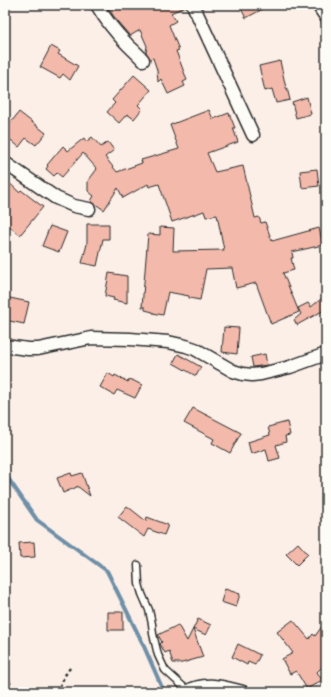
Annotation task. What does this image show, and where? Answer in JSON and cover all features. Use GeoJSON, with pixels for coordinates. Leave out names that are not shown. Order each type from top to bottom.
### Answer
{"type":"FeatureCollection","features":[{"type":"Feature","properties":{"kind":"street"},"geometry":{"type":"LineString","coordinates":[[97,5],[112,27],[143,60]]}},
{"type":"Feature","properties":{"kind":"street"},"geometry":{"type":"LineString","coordinates":[[193,5],[253,135]]}},
{"type":"Feature","properties":{"kind":"street"},"geometry":{"type":"LineString","coordinates":[[318,5],[326,17]]}},
{"type":"Feature","properties":{"kind":"street"},"geometry":{"type":"LineString","coordinates":[[5,163],[56,198],[74,206],[89,209]]}},
{"type":"Feature","properties":{"kind":"street"},"geometry":{"type":"LineString","coordinates":[[5,346],[38,349],[91,338],[168,342],[195,349],[233,371],[252,375],[290,368],[326,354]]}},
{"type":"Feature","properties":{"kind":"street"},"geometry":{"type":"LineString","coordinates":[[187,692],[206,685],[219,686],[242,692]]}},
{"type":"Feature","properties":{"kind":"lane"},"geometry":{"type":"LineString","coordinates":[[138,565],[139,584],[149,610],[158,655],[165,670],[187,692]]}},
{"type":"Feature","properties":{"kind":"path"},"geometry":{"type":"LineString","coordinates":[[58,692],[62,681],[72,666]]}},
{"type":"Feature","properties":{"kind":"path"},"geometry":{"type":"LineString","coordinates":[[5,677],[9,681],[13,690],[12,692]]}},
{"type":"Feature","properties":{"kind":"building"},"geometry":{"type":"Polygon","coordinates":[[[106,5],[186,5],[171,13],[176,21],[169,25],[179,50],[176,51],[187,80],[183,82],[185,86],[168,94],[161,79],[158,82],[157,70],[153,58],[150,59],[146,52],[147,46],[140,30],[130,36],[106,5]]]}},
{"type":"Feature","properties":{"kind":"building"},"geometry":{"type":"Polygon","coordinates":[[[239,5],[270,5],[246,18],[239,5]]]}},
{"type":"Feature","properties":{"kind":"building"},"geometry":{"type":"Polygon","coordinates":[[[51,46],[60,51],[58,54],[78,66],[70,80],[63,74],[60,78],[40,67],[51,46]]]}},
{"type":"Feature","properties":{"kind":"building"},"geometry":{"type":"Polygon","coordinates":[[[280,61],[290,100],[276,103],[272,89],[265,91],[259,66],[280,61]]]}},
{"type":"Feature","properties":{"kind":"building"},"geometry":{"type":"Polygon","coordinates":[[[134,75],[151,90],[138,105],[142,109],[134,119],[127,114],[119,123],[107,112],[115,103],[112,100],[134,75]]]}},
{"type":"Feature","properties":{"kind":"building"},"geometry":{"type":"Polygon","coordinates":[[[307,97],[311,114],[296,118],[292,102],[307,97]]]}},
{"type":"Feature","properties":{"kind":"building"},"geometry":{"type":"Polygon","coordinates":[[[209,110],[213,119],[229,113],[235,128],[233,128],[238,142],[207,153],[215,172],[243,166],[255,218],[259,217],[261,223],[265,222],[272,241],[319,228],[323,245],[292,252],[293,258],[291,258],[294,270],[283,273],[299,312],[271,324],[256,283],[236,288],[232,268],[206,269],[200,300],[189,298],[189,296],[168,292],[163,315],[145,310],[145,307],[142,307],[148,234],[160,235],[160,227],[174,228],[173,251],[224,250],[217,215],[206,217],[204,211],[172,222],[159,184],[149,187],[148,184],[123,198],[118,188],[104,210],[91,201],[94,196],[88,191],[88,181],[97,169],[83,153],[62,177],[57,173],[54,176],[46,169],[48,166],[47,165],[63,146],[68,151],[84,138],[86,142],[92,137],[101,147],[108,142],[114,150],[105,157],[117,172],[142,163],[141,160],[179,149],[170,125],[209,110]]]}},
{"type":"Feature","properties":{"kind":"building"},"geometry":{"type":"Polygon","coordinates":[[[19,112],[46,133],[36,145],[26,138],[19,147],[5,135],[5,130],[19,112]]]}},
{"type":"Feature","properties":{"kind":"building"},"geometry":{"type":"Polygon","coordinates":[[[317,169],[319,186],[302,188],[300,171],[317,169]]]}},
{"type":"Feature","properties":{"kind":"building"},"geometry":{"type":"Polygon","coordinates":[[[5,179],[19,192],[21,190],[43,207],[20,235],[5,223],[5,179]]]}},
{"type":"Feature","properties":{"kind":"building"},"geometry":{"type":"Polygon","coordinates":[[[87,224],[109,224],[109,239],[103,239],[97,266],[82,263],[87,244],[87,224]]]}},
{"type":"Feature","properties":{"kind":"building"},"geometry":{"type":"Polygon","coordinates":[[[50,226],[67,232],[59,252],[42,246],[50,226]]]}},
{"type":"Feature","properties":{"kind":"building"},"geometry":{"type":"Polygon","coordinates":[[[109,273],[127,276],[127,303],[113,300],[114,298],[105,296],[109,273]]]}},
{"type":"Feature","properties":{"kind":"building"},"geometry":{"type":"Polygon","coordinates":[[[326,295],[326,309],[297,325],[294,320],[301,314],[298,308],[308,303],[311,307],[326,295]]]}},
{"type":"Feature","properties":{"kind":"building"},"geometry":{"type":"Polygon","coordinates":[[[5,297],[29,302],[24,324],[5,320],[5,297]]]}},
{"type":"Feature","properties":{"kind":"building"},"geometry":{"type":"Polygon","coordinates":[[[224,327],[239,328],[237,354],[222,352],[224,327]]]}},
{"type":"Feature","properties":{"kind":"building"},"geometry":{"type":"Polygon","coordinates":[[[178,354],[201,367],[196,376],[173,363],[178,354]]]}},
{"type":"Feature","properties":{"kind":"building"},"geometry":{"type":"Polygon","coordinates":[[[265,354],[267,365],[253,367],[251,357],[265,354]]]}},
{"type":"Feature","properties":{"kind":"building"},"geometry":{"type":"Polygon","coordinates":[[[108,373],[128,382],[130,379],[142,385],[135,398],[117,390],[114,395],[100,387],[108,373]]]}},
{"type":"Feature","properties":{"kind":"building"},"geometry":{"type":"Polygon","coordinates":[[[193,408],[241,433],[230,453],[212,443],[214,439],[184,423],[193,408]]]}},
{"type":"Feature","properties":{"kind":"building"},"geometry":{"type":"Polygon","coordinates":[[[287,422],[290,435],[285,436],[286,442],[276,445],[280,458],[269,461],[266,449],[251,454],[248,442],[270,435],[268,427],[287,422]]]}},
{"type":"Feature","properties":{"kind":"building"},"geometry":{"type":"Polygon","coordinates":[[[71,473],[72,476],[82,473],[90,496],[77,486],[63,493],[57,478],[71,473]]]}},
{"type":"Feature","properties":{"kind":"building"},"geometry":{"type":"Polygon","coordinates":[[[127,506],[146,521],[147,517],[168,525],[164,535],[148,529],[144,537],[118,517],[127,506]]]}},
{"type":"Feature","properties":{"kind":"building"},"geometry":{"type":"Polygon","coordinates":[[[34,542],[35,557],[20,558],[19,543],[34,542]]]}},
{"type":"Feature","properties":{"kind":"building"},"geometry":{"type":"Polygon","coordinates":[[[298,543],[308,554],[297,565],[286,554],[298,543]]]}},
{"type":"Feature","properties":{"kind":"building"},"geometry":{"type":"Polygon","coordinates":[[[225,589],[240,594],[236,607],[221,602],[225,589]]]}},
{"type":"Feature","properties":{"kind":"building"},"geometry":{"type":"Polygon","coordinates":[[[108,612],[123,612],[123,630],[108,630],[108,612]]]}},
{"type":"Feature","properties":{"kind":"building"},"geometry":{"type":"Polygon","coordinates":[[[198,619],[211,625],[206,635],[193,629],[198,619]]]}},
{"type":"Feature","properties":{"kind":"building"},"geometry":{"type":"Polygon","coordinates":[[[293,620],[309,639],[313,634],[315,636],[326,621],[326,663],[317,672],[322,680],[307,689],[296,671],[290,674],[282,659],[293,653],[277,632],[293,620]]]}},
{"type":"Feature","properties":{"kind":"building"},"geometry":{"type":"Polygon","coordinates":[[[178,625],[187,641],[193,629],[203,657],[182,663],[173,663],[169,651],[165,653],[160,644],[162,642],[158,635],[178,625]]]}},
{"type":"Feature","properties":{"kind":"building"},"geometry":{"type":"Polygon","coordinates":[[[238,644],[260,655],[255,665],[248,662],[247,665],[232,657],[238,644]]]}},
{"type":"Feature","properties":{"kind":"waterway"},"geometry":{"type":"LineString","coordinates":[[5,474],[37,520],[107,571],[142,642],[164,692]]}}]}
